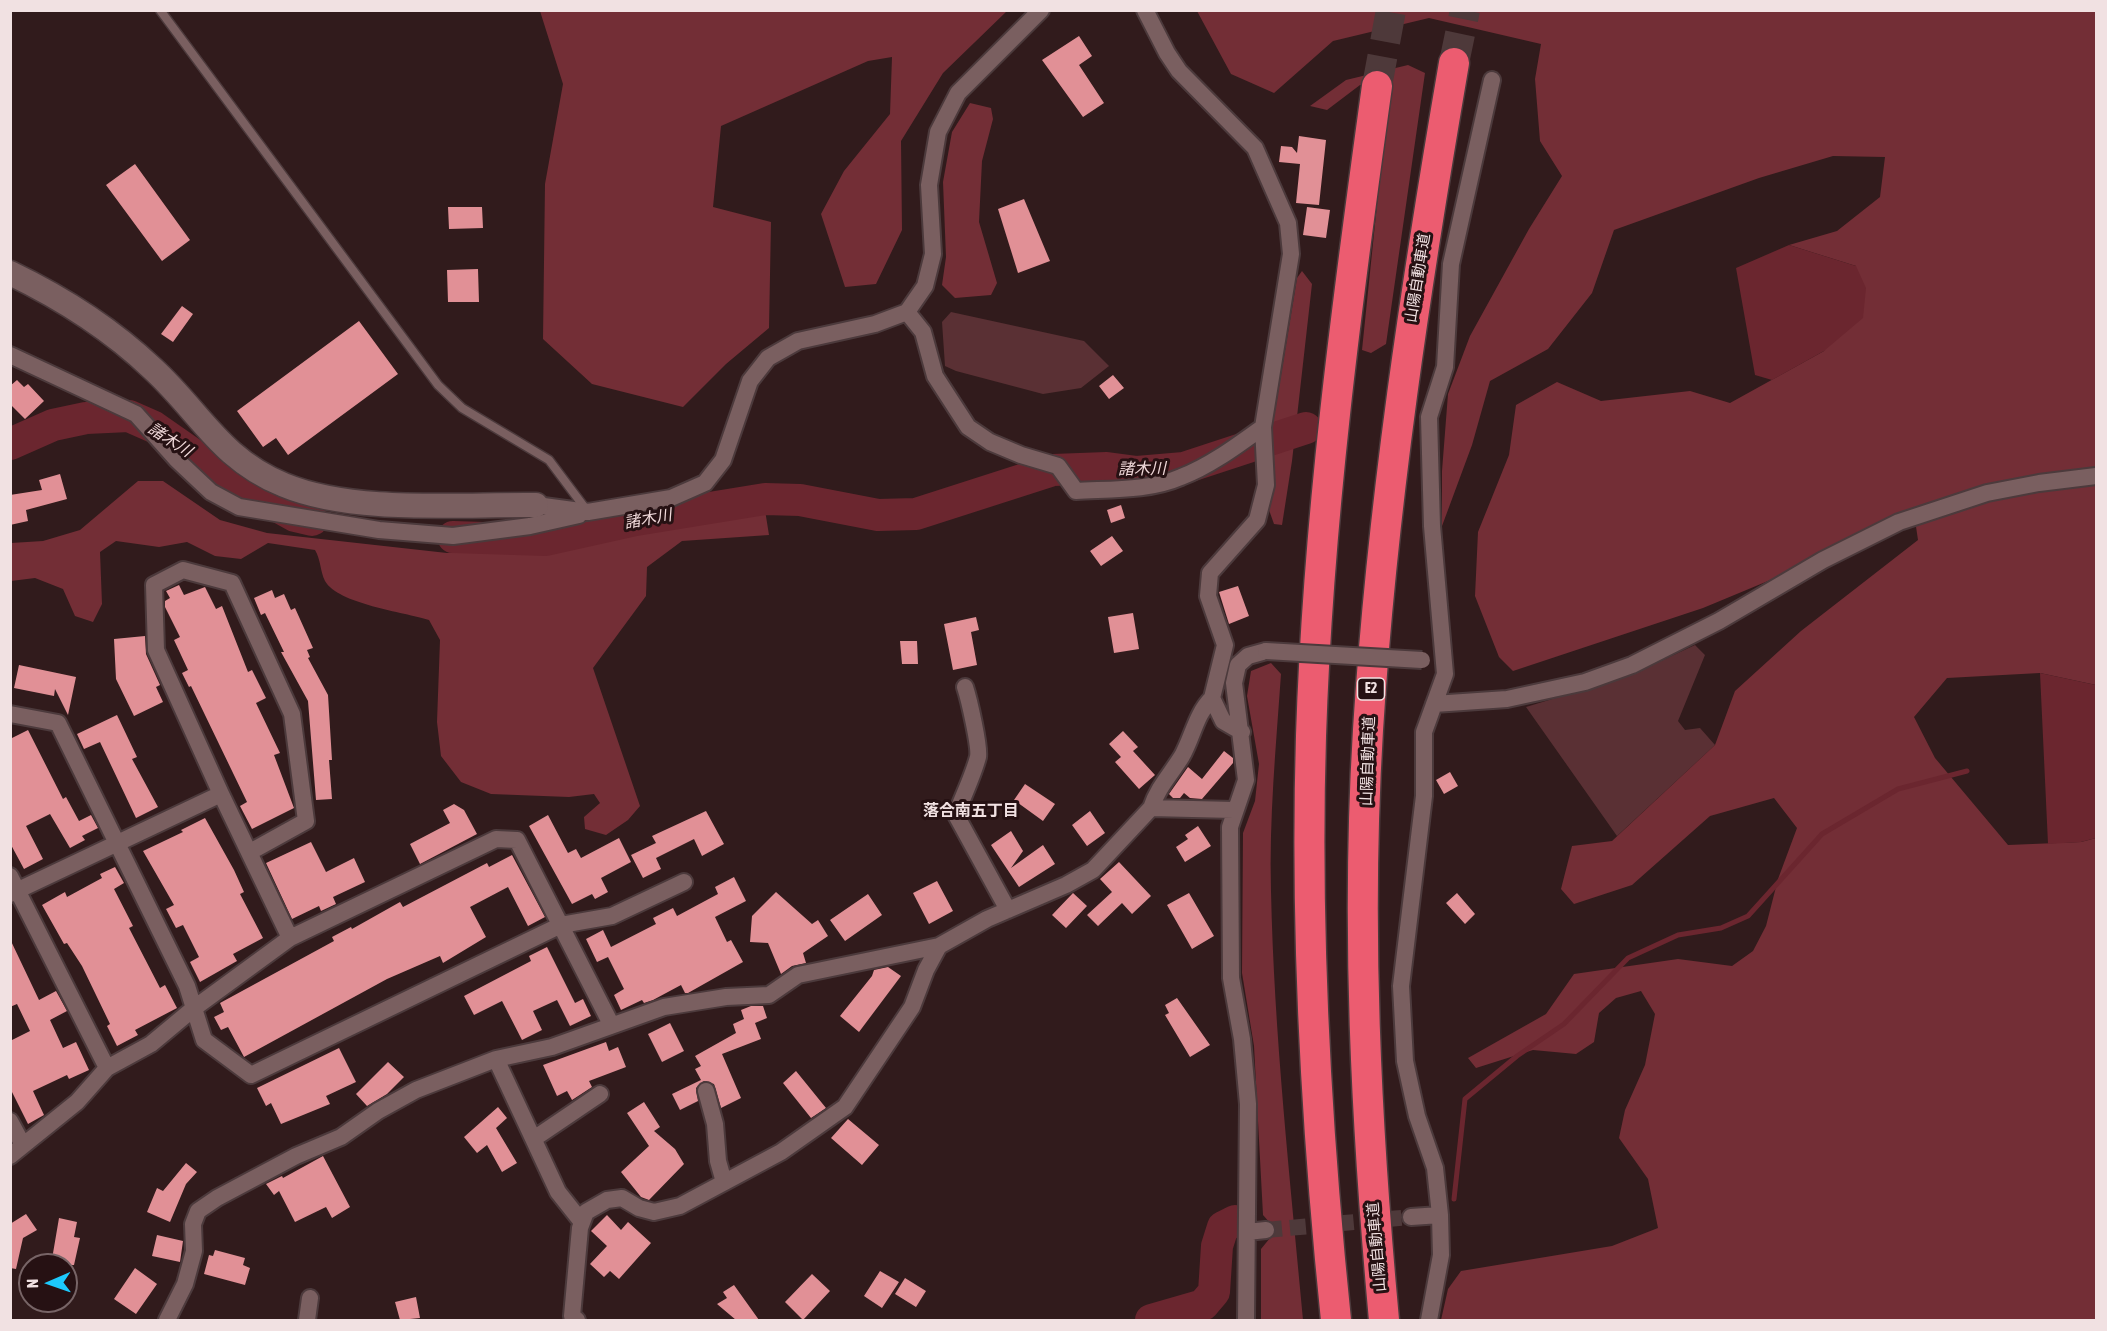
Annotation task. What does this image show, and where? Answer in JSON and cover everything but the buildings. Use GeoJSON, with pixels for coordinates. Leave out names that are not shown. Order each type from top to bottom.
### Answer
{"type":"FeatureCollection","features":[{"type":"Feature","properties":{"kind":"highway","name":"山陽自動車道"},"geometry":{"type":"LineString","coordinates":[[1384,1320],[1373,1199],[1365,1055],[1364,884],[1368,732],[1397,435],[1415,296],[1454,63]]}},
{"type":"Feature","properties":{"kind":"highway"},"geometry":{"type":"LineString","coordinates":[[1336,1320],[1324,1201],[1314,1049],[1310,896],[1311,737],[1332,434],[1377,86]]}},
{"type":"Feature","properties":{"kind":"street"},"geometry":{"type":"LineString","coordinates":[[10,355],[136,414],[177,460],[211,492],[239,507],[379,530],[453,536],[530,526],[588,512],[671,498],[705,483],[723,460],[750,381],[768,358],[798,341],[875,324],[907,312],[925,286],[933,254],[929,185],[938,132],[958,93],[1041,10]]}},
{"type":"Feature","properties":{"kind":"street"},"geometry":{"type":"LineString","coordinates":[[167,1320],[185,1284],[194,1251],[193,1224],[198,1211],[296,1156],[340,1137],[378,1111],[416,1090],[496,1059],[552,1047],[611,1024],[664,1007],[726,997],[769,995],[798,975],[939,946],[1093,870],[1151,808],[1158,789],[1182,756],[1202,708],[1212,698],[1225,645],[1208,596],[1210,573],[1257,520],[1266,485],[1263,427],[1291,254],[1288,223],[1255,148],[1179,71],[1144,10]]}},
{"type":"Feature","properties":{"kind":"street"},"geometry":{"type":"LineString","coordinates":[[1429,1320],[1441,1255],[1440,1215],[1435,1168],[1417,1116],[1405,1062],[1401,986],[1424,796],[1424,732],[1445,674],[1432,526],[1429,417],[1445,367],[1451,264],[1492,80]]}},
{"type":"Feature","properties":{"kind":"street"},"geometry":{"type":"LineString","coordinates":[[10,273],[105,328],[154,370],[216,441],[245,465],[284,485],[326,498],[385,504],[536,505],[588,512]]}},
{"type":"Feature","properties":{"kind":"street"},"geometry":{"type":"LineString","coordinates":[[907,312],[923,332],[935,376],[968,427],[990,442],[1021,455],[1058,466],[1076,491],[1140,487],[1180,478],[1231,450],[1263,427]]}},
{"type":"Feature","properties":{"kind":"street"},"geometry":{"type":"LineString","coordinates":[[1434,704],[1507,699],[1585,682],[1632,665],[1719,621],[1822,560],[1899,522],[1987,493],[2039,483],[2097,476]]}},
{"type":"Feature","properties":{"kind":"street"},"geometry":{"type":"LineString","coordinates":[[250,852],[306,820],[292,714],[232,583],[183,570],[154,585],[156,650],[221,794],[290,938]]}},
{"type":"Feature","properties":{"kind":"street"},"geometry":{"type":"LineString","coordinates":[[1246,1320],[1248,1104],[1242,1039],[1231,978],[1230,827],[1246,780],[1242,732],[1234,683],[1238,665],[1248,656],[1266,651],[1422,660],[1445,674]]}},
{"type":"Feature","properties":{"kind":"street"},"geometry":{"type":"LineString","coordinates":[[965,687],[972,727],[979,742],[978,756],[956,814],[1008,910]]}},
{"type":"Feature","properties":{"kind":"street"},"geometry":{"type":"LineString","coordinates":[[1212,698],[1223,721],[1242,732]]}},
{"type":"Feature","properties":{"kind":"street"},"geometry":{"type":"LineString","coordinates":[[10,714],[58,723],[187,986],[204,1040],[251,1075],[561,925],[612,916],[684,882]]}},
{"type":"Feature","properties":{"kind":"street"},"geometry":{"type":"LineString","coordinates":[[107,1068],[13,887],[117,843],[221,794]]}},
{"type":"Feature","properties":{"kind":"street"},"geometry":{"type":"LineString","coordinates":[[1151,808],[1234,810]]}},
{"type":"Feature","properties":{"kind":"street"},"geometry":{"type":"LineString","coordinates":[[10,1121],[17,1150],[77,1102],[107,1068],[151,1044],[193,1009],[290,938],[496,838],[517,840],[611,1024]]}},
{"type":"Feature","properties":{"kind":"street"},"geometry":{"type":"LineString","coordinates":[[569,1319],[581,1221],[586,1212],[607,1200],[622,1198],[639,1208],[654,1212],[680,1206],[781,1152],[845,1107],[912,1007],[926,970],[939,946]]}},
{"type":"Feature","properties":{"kind":"street"},"geometry":{"type":"LineString","coordinates":[[496,1059],[535,1138],[558,1192],[581,1221]]}},
{"type":"Feature","properties":{"kind":"street"},"geometry":{"type":"LineString","coordinates":[[706,1091],[715,1124],[718,1161],[724,1182]]}},
{"type":"Feature","properties":{"kind":"street"},"geometry":{"type":"LineString","coordinates":[[535,1138],[600,1094]]}},
{"type":"Feature","properties":{"kind":"street"},"geometry":{"type":"LineString","coordinates":[[1411,1217],[1440,1215]]}},
{"type":"Feature","properties":{"kind":"street"},"geometry":{"type":"LineString","coordinates":[[1247,1232],[1266,1230]]}},
{"type":"Feature","properties":{"kind":"street"},"geometry":{"type":"LineString","coordinates":[[307,1320],[310,1298]]}},
{"type":"Feature","properties":{"kind":"lane"},"geometry":{"type":"LineString","coordinates":[[160,10],[438,385],[462,408],[549,460],[588,512]]}},
{"type":"Feature","properties":{"kind":"shaded area"},"geometry":{"type":"Polygon","coordinates":[[[540,10],[1007,11],[943,73],[901,141],[902,230],[876,284],[845,287],[821,214],[844,171],[890,114],[892,57],[868,61],[721,126],[713,207],[771,222],[769,328],[726,364],[683,407],[592,384],[543,339],[545,184],[563,84],[540,10]]]}},
{"type":"Feature","properties":{"kind":"shaded area"},"geometry":{"type":"Polygon","coordinates":[[[1197,11],[2096,11],[2096,685],[2040,673],[1947,678],[1914,717],[1935,758],[2008,845],[2081,842],[2096,838],[2096,1320],[1441,1320],[1448,1289],[1461,1271],[1612,1246],[1658,1228],[1648,1179],[1619,1138],[1625,1110],[1645,1065],[1655,1014],[1641,991],[1616,998],[1599,1013],[1594,1042],[1576,1054],[1533,1050],[1476,1068],[1468,1058],[1546,1014],[1574,974],[1678,959],[1732,966],[1753,951],[1766,926],[1778,879],[1797,828],[1774,798],[1710,816],[1632,885],[1574,904],[1561,889],[1572,846],[1612,841],[1715,745],[1735,691],[1801,631],[1918,540],[1914,513],[1780,576],[1703,608],[1513,671],[1499,657],[1475,596],[1478,532],[1509,455],[1516,405],[1557,382],[1601,401],[1690,391],[1730,403],[1824,351],[1856,266],[1789,245],[1837,231],[1880,197],[1885,157],[1833,156],[1759,178],[1614,230],[1592,293],[1548,349],[1490,381],[1472,445],[1442,526],[1442,471],[1448,394],[1470,336],[1529,229],[1562,176],[1540,141],[1535,79],[1541,44],[1429,18],[1333,41],[1274,93],[1231,74],[1197,11]]]}},
{"type":"Feature","properties":{"kind":"shaded area"},"geometry":{"type":"Polygon","coordinates":[[[1408,65],[1425,73],[1386,344],[1371,353],[1362,350],[1389,88],[1360,85],[1327,110],[1310,106],[1346,80],[1408,65]]]}},
{"type":"Feature","properties":{"kind":"shaded area"},"geometry":{"type":"Polygon","coordinates":[[[970,103],[991,108],[993,119],[982,161],[979,222],[997,283],[991,295],[955,298],[942,285],[946,257],[943,182],[952,132],[970,103]]]}},
{"type":"Feature","properties":{"kind":"shaded area"},"geometry":{"type":"Polygon","coordinates":[[[1789,245],[1856,266],[1866,288],[1863,318],[1824,351],[1772,380],[1755,375],[1736,268],[1789,245]]]}},
{"type":"Feature","properties":{"kind":"shaded area"},"geometry":{"type":"Polygon","coordinates":[[[1302,271],[1312,284],[1292,461],[1282,525],[1274,524],[1269,510],[1274,486],[1272,429],[1297,278],[1302,271]]]}},
{"type":"Feature","properties":{"kind":"shaded area"},"geometry":{"type":"Polygon","coordinates":[[[951,312],[1084,341],[1109,366],[1081,388],[1043,394],[956,371],[945,366],[942,322],[951,312]]]}},
{"type":"Feature","properties":{"kind":"shaded area"},"geometry":{"type":"Polygon","coordinates":[[[138,481],[163,481],[220,520],[267,533],[447,553],[523,545],[581,546],[735,496],[765,510],[769,535],[682,541],[647,567],[646,596],[593,668],[640,806],[628,820],[606,835],[585,829],[584,817],[600,803],[594,794],[569,797],[491,794],[461,782],[441,756],[437,722],[440,640],[429,620],[372,606],[343,596],[325,581],[315,550],[268,543],[241,559],[215,556],[187,542],[159,547],[116,541],[100,552],[102,604],[93,622],[75,616],[63,589],[35,578],[11,581],[11,543],[43,541],[80,530],[138,481]]]}},
{"type":"Feature","properties":{"kind":"shaded area"},"geometry":{"type":"Polygon","coordinates":[[[1695,645],[1705,655],[1678,721],[1685,730],[1700,728],[1715,745],[1617,836],[1526,707],[1631,675],[1695,645]]]}},
{"type":"Feature","properties":{"kind":"shaded area"},"geometry":{"type":"Polygon","coordinates":[[[1271,663],[1281,674],[1271,837],[1275,998],[1303,1320],[1261,1320],[1261,1249],[1270,1238],[1270,1223],[1263,1215],[1254,1046],[1242,973],[1243,833],[1255,801],[1259,764],[1247,696],[1251,671],[1271,663]]]}},
{"type":"Feature","properties":{"kind":"shaded area"},"geometry":{"type":"Polygon","coordinates":[[[2040,673],[2096,685],[2096,838],[2081,842],[2048,844],[2040,673]]]}},
{"type":"Feature","properties":{"kind":"waterway","name":"諸木川"},"geometry":{"type":"LineString","coordinates":[[10,444],[53,425],[86,418],[129,416],[154,427],[230,480],[295,516],[312,520]]}},
{"type":"Feature","properties":{"kind":"waterway","name":"諸木川"},"geometry":{"type":"LineString","coordinates":[[453,537],[546,540],[636,520],[765,499],[800,500],[878,515],[916,514],[1053,470],[1107,468],[1137,472],[1184,468],[1306,428]]}},
{"type":"Feature","properties":{"kind":"waterway"},"geometry":{"type":"LineString","coordinates":[[1454,1199],[1465,1099],[1517,1056],[1564,1024],[1628,958],[1678,935],[1721,928],[1748,916],[1822,834],[1898,789],[1967,771]]}},
{"type":"Feature","properties":{"kind":"waterway"},"geometry":{"type":"LineString","coordinates":[[1151,1320],[1203,1305],[1214,1292],[1217,1246],[1223,1227],[1235,1221]]}},
{"type":"Feature","properties":{"kind":"tunnel"},"geometry":{"type":"LineString","coordinates":[[1377,86],[1391,10]]}},
{"type":"Feature","properties":{"kind":"tunnel"},"geometry":{"type":"LineString","coordinates":[[1454,63],[1465,10]]}},
{"type":"Feature","properties":{"kind":"tunnel"},"geometry":{"type":"LineString","coordinates":[[1266,1230],[1411,1217]]}},
{"type":"Feature","properties":{"kind":"district","name":"落合南五丁目"},"geometry":{"type":"Point","coordinates":[971,811]}}]}
